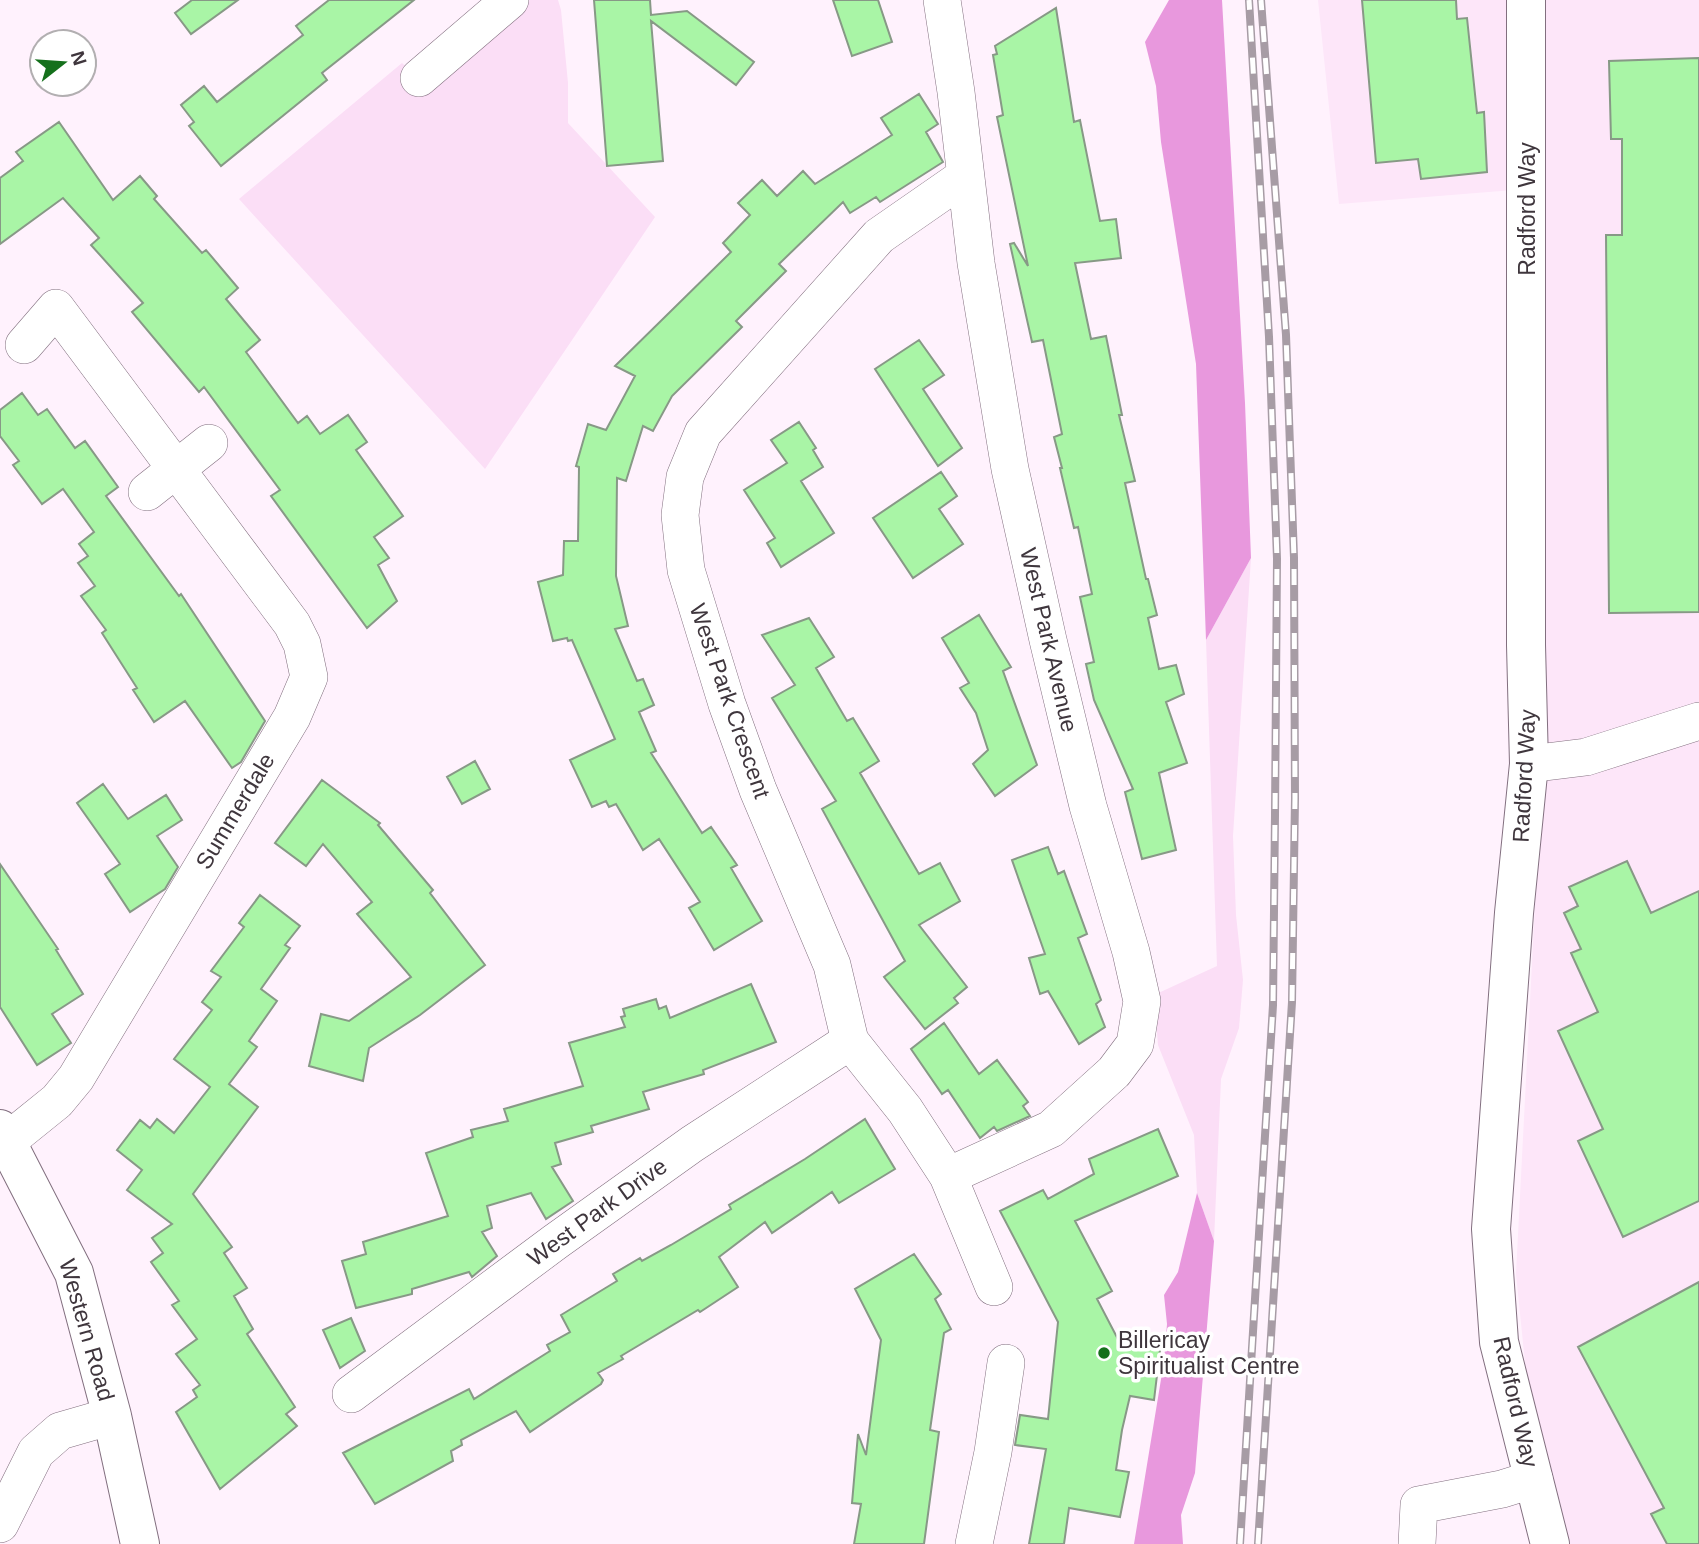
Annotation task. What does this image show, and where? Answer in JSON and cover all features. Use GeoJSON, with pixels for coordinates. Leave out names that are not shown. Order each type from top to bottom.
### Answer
{"type":"FeatureCollection","features":[{"type":"Feature","properties":{"kind":"street"},"geometry":{"type":"LineString","coordinates":[[419,78],[510,0]]}},
{"type":"Feature","properties":{"kind":"street","name":"West Park Avenue"},"geometry":{"type":"LineString","coordinates":[[942,0],[976,263],[1010,468],[1088,806],[1131,952],[1142,1001],[1135,1044],[1114,1072],[1051,1129],[948,1176]]}},
{"type":"Feature","properties":{"kind":"street","name":"Radford Way"},"geometry":{"type":"LineString","coordinates":[[1526,0],[1526,646],[1529,764],[1514,913],[1491,1229],[1499,1342],[1550,1544]]}},
{"type":"Feature","properties":{"kind":"street","name":"West Park Crescent"},"geometry":{"type":"LineString","coordinates":[[964,177],[879,236],[702,433],[685,477],[680,515],[686,570],[724,692],[758,790],[832,965],[850,1041],[905,1110],[948,1176],[994,1287]]}},
{"type":"Feature","properties":{"kind":"street","name":"Summerdale"},"geometry":{"type":"LineString","coordinates":[[3,1139],[57,1101],[76,1078],[292,717],[309,677],[302,645],[292,624],[177,467],[66,298],[24,345]]}},
{"type":"Feature","properties":{"kind":"street"},"geometry":{"type":"LineString","coordinates":[[147,492],[209,443]]}},
{"type":"Feature","properties":{"kind":"street"},"geometry":{"type":"LineString","coordinates":[[1529,764],[1586,757],[1699,721]]}},
{"type":"Feature","properties":{"kind":"street","name":"West Park Drive"},"geometry":{"type":"LineString","coordinates":[[351,1394],[692,1144],[850,1041]]}},
{"type":"Feature","properties":{"kind":"street","name":"Western Road"},"geometry":{"type":"LineString","coordinates":[[3,1139],[75,1273],[112,1416],[141,1544]]}},
{"type":"Feature","properties":{"kind":"street"},"geometry":{"type":"LineString","coordinates":[[974,1544],[993,1452],[1006,1363]]}},
{"type":"Feature","properties":{"kind":"street"},"geometry":{"type":"LineString","coordinates":[[0,1524],[36,1452],[60,1431],[112,1416]]}},
{"type":"Feature","properties":{"kind":"street"},"geometry":{"type":"LineString","coordinates":[[1417,1544],[1419,1505],[1502,1489],[1534,1479]]}},
{"type":"Feature","properties":{"kind":"shaded area"},"geometry":{"type":"Polygon","coordinates":[[[510,0],[558,0],[568,83],[568,123],[655,217],[485,469],[239,199],[402,63],[419,78],[510,0]]]}},
{"type":"Feature","properties":{"kind":"shaded area"},"geometry":{"type":"Polygon","coordinates":[[[1169,0],[1222,0],[1251,558],[1206,640],[1196,364],[1161,142],[1156,86],[1145,42],[1169,0]]]}},
{"type":"Feature","properties":{"kind":"shaded area"},"geometry":{"type":"Polygon","coordinates":[[[1318,0],[1699,0],[1699,1544],[1550,1544],[1538,1490],[1516,1274],[1540,807],[1526,189],[1339,204],[1318,0]]]}},
{"type":"Feature","properties":{"kind":"shaded area"},"geometry":{"type":"Polygon","coordinates":[[[1251,558],[1233,836],[1236,915],[1243,980],[1239,1028],[1221,1079],[1214,1241],[1197,1193],[1194,1135],[1158,1045],[1154,995],[1217,966],[1206,640],[1251,558]]]}},
{"type":"Feature","properties":{"kind":"shaded area"},"geometry":{"type":"Polygon","coordinates":[[[1197,1193],[1214,1241],[1195,1473],[1181,1515],[1183,1544],[1134,1544],[1164,1361],[1167,1324],[1164,1295],[1178,1272],[1197,1193]]]}},
{"type":"Feature","properties":{"kind":"building"},"geometry":{"type":"Polygon","coordinates":[[[192,0],[238,0],[191,34],[175,13],[192,0]]]}},
{"type":"Feature","properties":{"kind":"building"},"geometry":{"type":"Polygon","coordinates":[[[329,0],[414,0],[322,73],[327,80],[221,166],[189,126],[194,122],[181,105],[204,86],[217,102],[303,35],[296,26],[329,0]]]}},
{"type":"Feature","properties":{"kind":"building"},"geometry":{"type":"Polygon","coordinates":[[[594,0],[650,0],[651,15],[687,11],[754,62],[736,85],[651,21],[663,161],[607,166],[594,0]]]}},
{"type":"Feature","properties":{"kind":"building"},"geometry":{"type":"Polygon","coordinates":[[[833,0],[878,0],[892,42],[852,56],[833,0]]]}},
{"type":"Feature","properties":{"kind":"building"},"geometry":{"type":"Polygon","coordinates":[[[1362,0],[1456,0],[1457,19],[1467,18],[1477,113],[1484,112],[1487,172],[1421,179],[1418,159],[1376,163],[1362,0]]]}},
{"type":"Feature","properties":{"kind":"building"},"geometry":{"type":"Polygon","coordinates":[[[1056,8],[1074,122],[1080,120],[1100,221],[1116,219],[1121,258],[1075,263],[1091,339],[1106,336],[1122,415],[1119,415],[1135,481],[1125,483],[1146,579],[1157,615],[1148,618],[1159,669],[1176,665],[1184,694],[1166,702],[1187,763],[1159,773],[1176,850],[1142,859],[1125,792],[1133,789],[1094,700],[1086,664],[1094,662],[1080,597],[1092,594],[1078,527],[1074,528],[1054,437],[1062,434],[1043,340],[1032,342],[1010,244],[1014,243],[1028,266],[997,117],[1003,115],[993,55],[997,54],[995,46],[1056,8]]]}},
{"type":"Feature","properties":{"kind":"building"},"geometry":{"type":"Polygon","coordinates":[[[1699,58],[1699,612],[1609,613],[1606,235],[1622,235],[1622,139],[1611,139],[1609,61],[1699,58]]]}},
{"type":"Feature","properties":{"kind":"building"},"geometry":{"type":"Polygon","coordinates":[[[919,94],[938,124],[926,132],[943,162],[880,202],[876,197],[850,213],[843,202],[779,264],[786,271],[736,321],[742,327],[672,396],[653,431],[643,426],[626,481],[617,478],[616,576],[628,626],[615,629],[637,681],[643,679],[654,705],[639,712],[656,751],[651,753],[702,833],[711,827],[737,865],[731,868],[762,921],[714,950],[689,908],[700,902],[659,839],[643,850],[616,804],[609,807],[606,801],[592,807],[570,760],[615,739],[572,640],[568,641],[567,638],[553,641],[538,582],[563,575],[564,541],[578,541],[579,467],[576,466],[588,424],[606,430],[635,376],[615,366],[731,252],[723,243],[750,215],[738,203],[762,180],[777,196],[803,171],[815,184],[892,135],[881,118],[919,94]]]}},
{"type":"Feature","properties":{"kind":"building"},"geometry":{"type":"Polygon","coordinates":[[[59,122],[113,200],[140,176],[157,196],[154,199],[202,253],[206,250],[238,288],[226,299],[260,340],[246,352],[298,423],[307,416],[320,434],[348,415],[367,442],[356,450],[403,516],[374,537],[389,558],[378,565],[397,601],[367,628],[271,496],[280,490],[204,387],[199,392],[132,312],[143,303],[91,245],[99,238],[63,198],[0,244],[0,178],[23,161],[16,152],[59,122]]]}},
{"type":"Feature","properties":{"kind":"building"},"geometry":{"type":"Polygon","coordinates":[[[919,340],[944,375],[923,389],[962,448],[938,466],[875,369],[919,340]]]}},
{"type":"Feature","properties":{"kind":"building"},"geometry":{"type":"Polygon","coordinates":[[[22,393],[38,415],[47,409],[75,448],[85,441],[118,487],[106,496],[179,596],[181,594],[265,721],[241,762],[232,768],[185,701],[154,722],[133,690],[137,688],[102,633],[106,630],[81,596],[95,586],[78,563],[88,556],[79,544],[94,532],[63,489],[42,504],[13,465],[19,461],[0,436],[0,410],[22,393]]]}},
{"type":"Feature","properties":{"kind":"building"},"geometry":{"type":"Polygon","coordinates":[[[799,422],[816,448],[813,450],[823,467],[801,481],[834,533],[781,567],[767,543],[775,538],[744,490],[787,463],[771,440],[799,422]]]}},
{"type":"Feature","properties":{"kind":"building"},"geometry":{"type":"Polygon","coordinates":[[[941,472],[957,496],[939,509],[963,544],[913,578],[873,518],[941,472]]]}},
{"type":"Feature","properties":{"kind":"building"},"geometry":{"type":"Polygon","coordinates":[[[979,615],[1011,667],[1003,671],[1037,765],[995,796],[973,764],[988,750],[976,713],[960,688],[969,683],[942,638],[979,615]]]}},
{"type":"Feature","properties":{"kind":"building"},"geometry":{"type":"Polygon","coordinates":[[[809,618],[834,657],[816,668],[847,721],[853,718],[879,761],[860,773],[919,874],[940,863],[960,901],[919,925],[967,987],[954,998],[958,1003],[925,1029],[884,977],[905,961],[822,809],[836,801],[772,698],[795,685],[762,635],[809,618]]]}},
{"type":"Feature","properties":{"kind":"building"},"geometry":{"type":"Polygon","coordinates":[[[475,761],[490,789],[462,804],[447,777],[475,761]]]}},
{"type":"Feature","properties":{"kind":"building"},"geometry":{"type":"Polygon","coordinates":[[[322,780],[380,823],[378,825],[433,890],[430,893],[485,965],[420,1015],[369,1048],[363,1081],[309,1066],[321,1014],[349,1021],[411,977],[357,914],[372,902],[323,844],[306,866],[275,843],[322,780]]]}},
{"type":"Feature","properties":{"kind":"building"},"geometry":{"type":"Polygon","coordinates":[[[103,784],[128,819],[166,795],[182,820],[157,836],[178,867],[165,889],[130,912],[105,874],[120,864],[77,803],[103,784]]]}},
{"type":"Feature","properties":{"kind":"building"},"geometry":{"type":"Polygon","coordinates":[[[1048,847],[1058,874],[1064,871],[1087,934],[1078,938],[1101,1000],[1096,1004],[1105,1027],[1079,1044],[1048,991],[1040,994],[1029,958],[1045,954],[1012,860],[1048,847]]]}},
{"type":"Feature","properties":{"kind":"building"},"geometry":{"type":"Polygon","coordinates":[[[1627,861],[1651,913],[1699,891],[1699,1201],[1623,1237],[1578,1141],[1603,1129],[1558,1031],[1598,1012],[1571,953],[1581,949],[1564,913],[1578,906],[1569,887],[1627,861]]]}},
{"type":"Feature","properties":{"kind":"building"},"geometry":{"type":"Polygon","coordinates":[[[0,864],[58,949],[56,950],[83,994],[52,1014],[71,1043],[37,1065],[0,1007],[0,864]]]}},
{"type":"Feature","properties":{"kind":"building"},"geometry":{"type":"Polygon","coordinates":[[[260,895],[300,926],[285,945],[290,948],[261,989],[277,1001],[249,1041],[257,1047],[229,1084],[258,1107],[193,1194],[232,1247],[224,1253],[247,1288],[234,1296],[253,1329],[247,1334],[295,1407],[286,1414],[297,1426],[220,1489],[176,1412],[197,1397],[193,1390],[200,1385],[176,1354],[197,1339],[172,1305],[179,1301],[151,1262],[163,1253],[152,1238],[172,1224],[127,1190],[142,1170],[117,1150],[140,1120],[150,1128],[157,1119],[174,1133],[210,1087],[174,1059],[212,1010],[202,1002],[221,977],[211,971],[244,927],[239,923],[260,895]]]}},
{"type":"Feature","properties":{"kind":"building"},"geometry":{"type":"Polygon","coordinates":[[[751,984],[776,1042],[703,1070],[704,1074],[643,1092],[649,1109],[591,1126],[593,1132],[555,1143],[561,1164],[552,1167],[573,1201],[546,1219],[531,1193],[487,1206],[492,1228],[482,1232],[497,1256],[472,1277],[469,1272],[412,1289],[412,1294],[356,1308],[342,1261],[366,1254],[363,1242],[448,1216],[426,1153],[473,1137],[471,1130],[508,1121],[504,1109],[583,1086],[569,1043],[625,1027],[621,1017],[625,1016],[623,1009],[656,999],[659,1009],[666,1006],[670,1018],[751,984]]]}},
{"type":"Feature","properties":{"kind":"building"},"geometry":{"type":"Polygon","coordinates":[[[944,1023],[979,1074],[997,1060],[1028,1102],[1023,1106],[1030,1116],[997,1131],[994,1127],[980,1138],[948,1090],[942,1094],[911,1049],[944,1023]]]}},
{"type":"Feature","properties":{"kind":"building"},"geometry":{"type":"Polygon","coordinates":[[[865,1119],[895,1169],[839,1203],[832,1192],[772,1233],[765,1222],[719,1257],[738,1287],[700,1312],[698,1310],[621,1356],[623,1359],[598,1373],[603,1380],[601,1384],[530,1432],[516,1411],[461,1440],[462,1445],[451,1451],[453,1461],[375,1504],[343,1453],[469,1389],[474,1399],[550,1351],[547,1345],[570,1332],[561,1315],[617,1281],[613,1274],[640,1258],[642,1261],[731,1209],[729,1205],[865,1119]]]}},
{"type":"Feature","properties":{"kind":"building"},"geometry":{"type":"Polygon","coordinates":[[[1158,1129],[1178,1176],[1075,1221],[1112,1291],[1097,1299],[1121,1345],[1160,1350],[1154,1400],[1130,1396],[1116,1470],[1129,1472],[1120,1517],[1069,1508],[1064,1544],[1029,1544],[1046,1449],[1015,1445],[1020,1415],[1048,1419],[1058,1322],[1000,1211],[1043,1190],[1048,1199],[1094,1174],[1089,1159],[1158,1129]]]}},
{"type":"Feature","properties":{"kind":"building"},"geometry":{"type":"Polygon","coordinates":[[[914,1254],[941,1294],[935,1299],[951,1329],[944,1333],[930,1430],[939,1432],[924,1544],[854,1544],[861,1504],[852,1503],[858,1434],[866,1455],[881,1340],[855,1289],[914,1254]]]}},
{"type":"Feature","properties":{"kind":"building"},"geometry":{"type":"Polygon","coordinates":[[[1699,1282],[1699,1544],[1667,1544],[1651,1514],[1664,1508],[1578,1347],[1699,1282]]]}},
{"type":"Feature","properties":{"kind":"building"},"geometry":{"type":"Polygon","coordinates":[[[351,1318],[365,1351],[340,1368],[323,1330],[351,1318]]]}},
{"type":"Feature","properties":{"kind":"railway"},"geometry":{"type":"LineString","coordinates":[[1240,1544],[1273,1005],[1277,559],[1269,337],[1249,0]]}},
{"type":"Feature","properties":{"kind":"railway"},"geometry":{"type":"LineString","coordinates":[[1258,1544],[1292,1002],[1295,798],[1294,558],[1286,335],[1261,0]]}},
{"type":"Feature","properties":{"kind":"place","name":"Billericay Spiritualist Centre"},"geometry":{"type":"Point","coordinates":[1104,1353]}}]}
